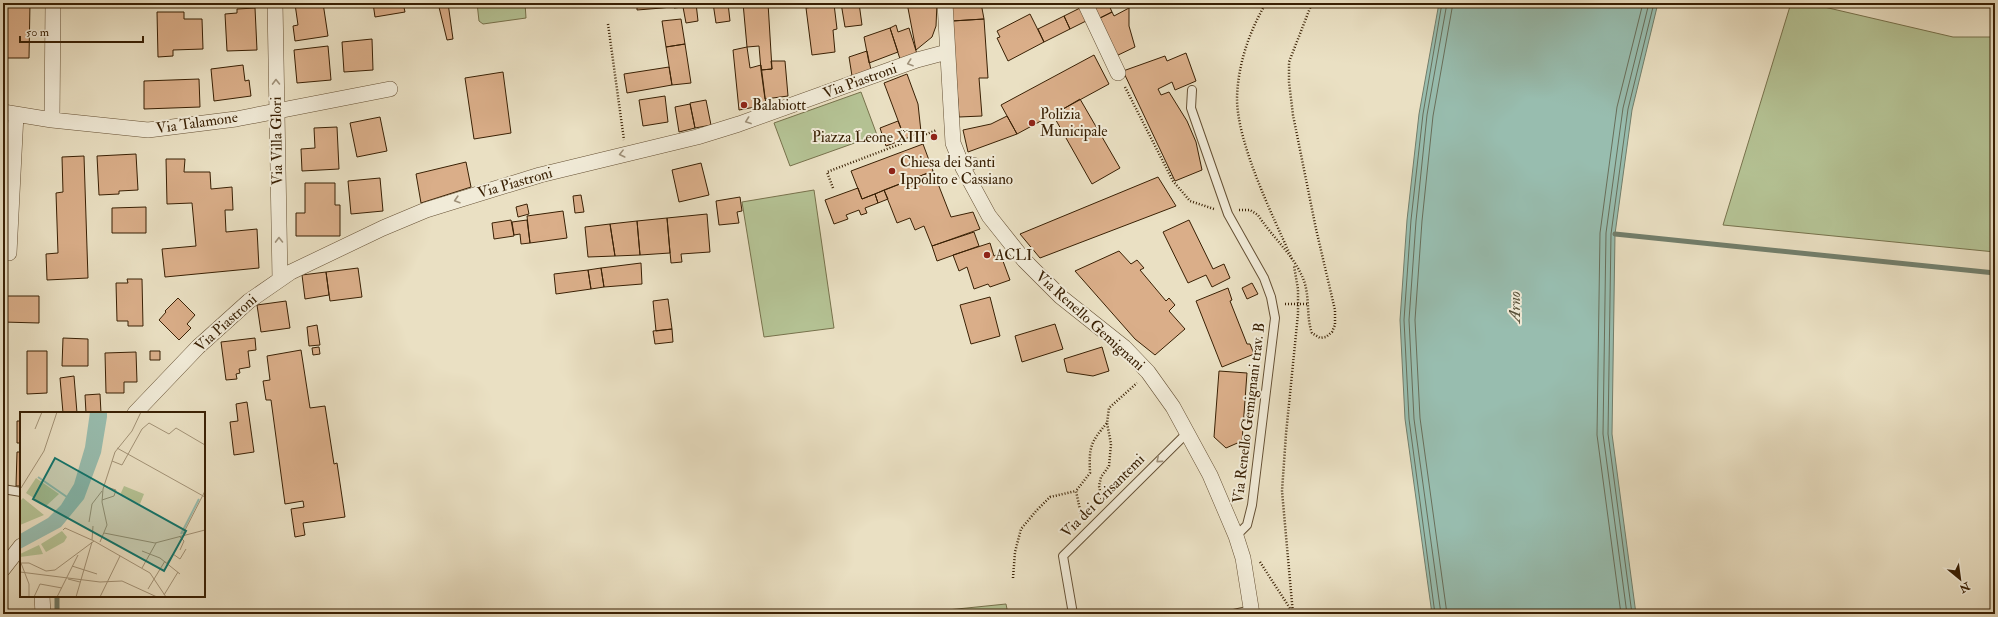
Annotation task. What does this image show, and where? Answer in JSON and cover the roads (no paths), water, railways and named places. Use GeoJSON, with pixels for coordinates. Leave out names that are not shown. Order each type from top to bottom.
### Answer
{"type":"FeatureCollection","features":[{"type":"Feature","properties":{"kind":"street"},"geometry":{"type":"LineString","coordinates":[[52,120],[53,3]]}},
{"type":"Feature","properties":{"kind":"street","name":"Via Villa Glori"},"geometry":{"type":"LineString","coordinates":[[275,3],[280,279]]}},
{"type":"Feature","properties":{"kind":"street","name":"Via Renello Gemignani"},"geometry":{"type":"LineString","coordinates":[[945,3],[953,143],[968,166],[989,216],[1024,260],[1061,297],[1124,347],[1141,364],[1173,407],[1213,482],[1236,536],[1243,558],[1252,612]]}},
{"type":"Feature","properties":{"kind":"street"},"geometry":{"type":"LineString","coordinates":[[1085,3],[1118,73]]}},
{"type":"Feature","properties":{"kind":"street","name":"Via Piastroni"},"geometry":{"type":"LineString","coordinates":[[136,412],[198,347],[237,310],[280,279],[383,228],[426,210],[540,175],[696,137],[739,124],[917,60],[947,52]]}},
{"type":"Feature","properties":{"kind":"street","name":"Via Talamone"},"geometry":{"type":"LineString","coordinates":[[9,113],[52,120],[148,130],[191,126],[390,89]]}},
{"type":"Feature","properties":{"kind":"street"},"geometry":{"type":"LineString","coordinates":[[6,253],[9,113]]}},
{"type":"Feature","properties":{"kind":"street"},"geometry":{"type":"LineString","coordinates":[[3,570],[19,554]]}},
{"type":"Feature","properties":{"kind":"street"},"geometry":{"type":"LineString","coordinates":[[42,597],[43,614]]}},
{"type":"Feature","properties":{"kind":"lane","name":"Via Renello Gemignani trav. B"},"geometry":{"type":"LineString","coordinates":[[1192,90],[1191,108],[1228,214],[1264,278],[1271,298],[1275,318],[1252,504],[1247,525],[1236,536]]}},
{"type":"Feature","properties":{"kind":"lane","name":"Via dei Crisantemi"},"geometry":{"type":"LineString","coordinates":[[1073,614],[1063,556],[1153,465],[1188,433]]}},
{"type":"Feature","properties":{"kind":"lane"},"geometry":{"type":"LineString","coordinates":[[3,489],[20,492]]}},
{"type":"Feature","properties":{"kind":"lane"},"geometry":{"type":"LineString","coordinates":[[1234,614],[1252,612]]}},
{"type":"Feature","properties":{"kind":"water","name":"Arno"},"geometry":{"type":"Polygon","coordinates":[[[1439,3],[1658,3],[1632,110],[1615,234],[1612,434],[1636,614],[1432,614],[1405,419],[1400,320],[1407,220],[1419,114],[1439,3]]]}},
{"type":"Feature","properties":{"kind":"waterway"},"geometry":{"type":"LineString","coordinates":[[1615,234],[1995,273]]}},
{"type":"Feature","properties":{"kind":"waterway"},"geometry":{"type":"LineString","coordinates":[[57,597],[57,614]]}},
{"type":"Feature","properties":{"kind":"place","name":"Balabiott"},"geometry":{"type":"Point","coordinates":[744,105]}},
{"type":"Feature","properties":{"kind":"place","name":"Polizia Municipale"},"geometry":{"type":"Point","coordinates":[1032,123]}},
{"type":"Feature","properties":{"kind":"place","name":"Piazza Leone XIII"},"geometry":{"type":"Point","coordinates":[934,137]}},
{"type":"Feature","properties":{"kind":"place","name":"Chiesa dei Santi Ippolito e Cassiano"},"geometry":{"type":"Point","coordinates":[892,171]}},
{"type":"Feature","properties":{"kind":"place","name":"ACLI"},"geometry":{"type":"Point","coordinates":[987,255]}}]}
